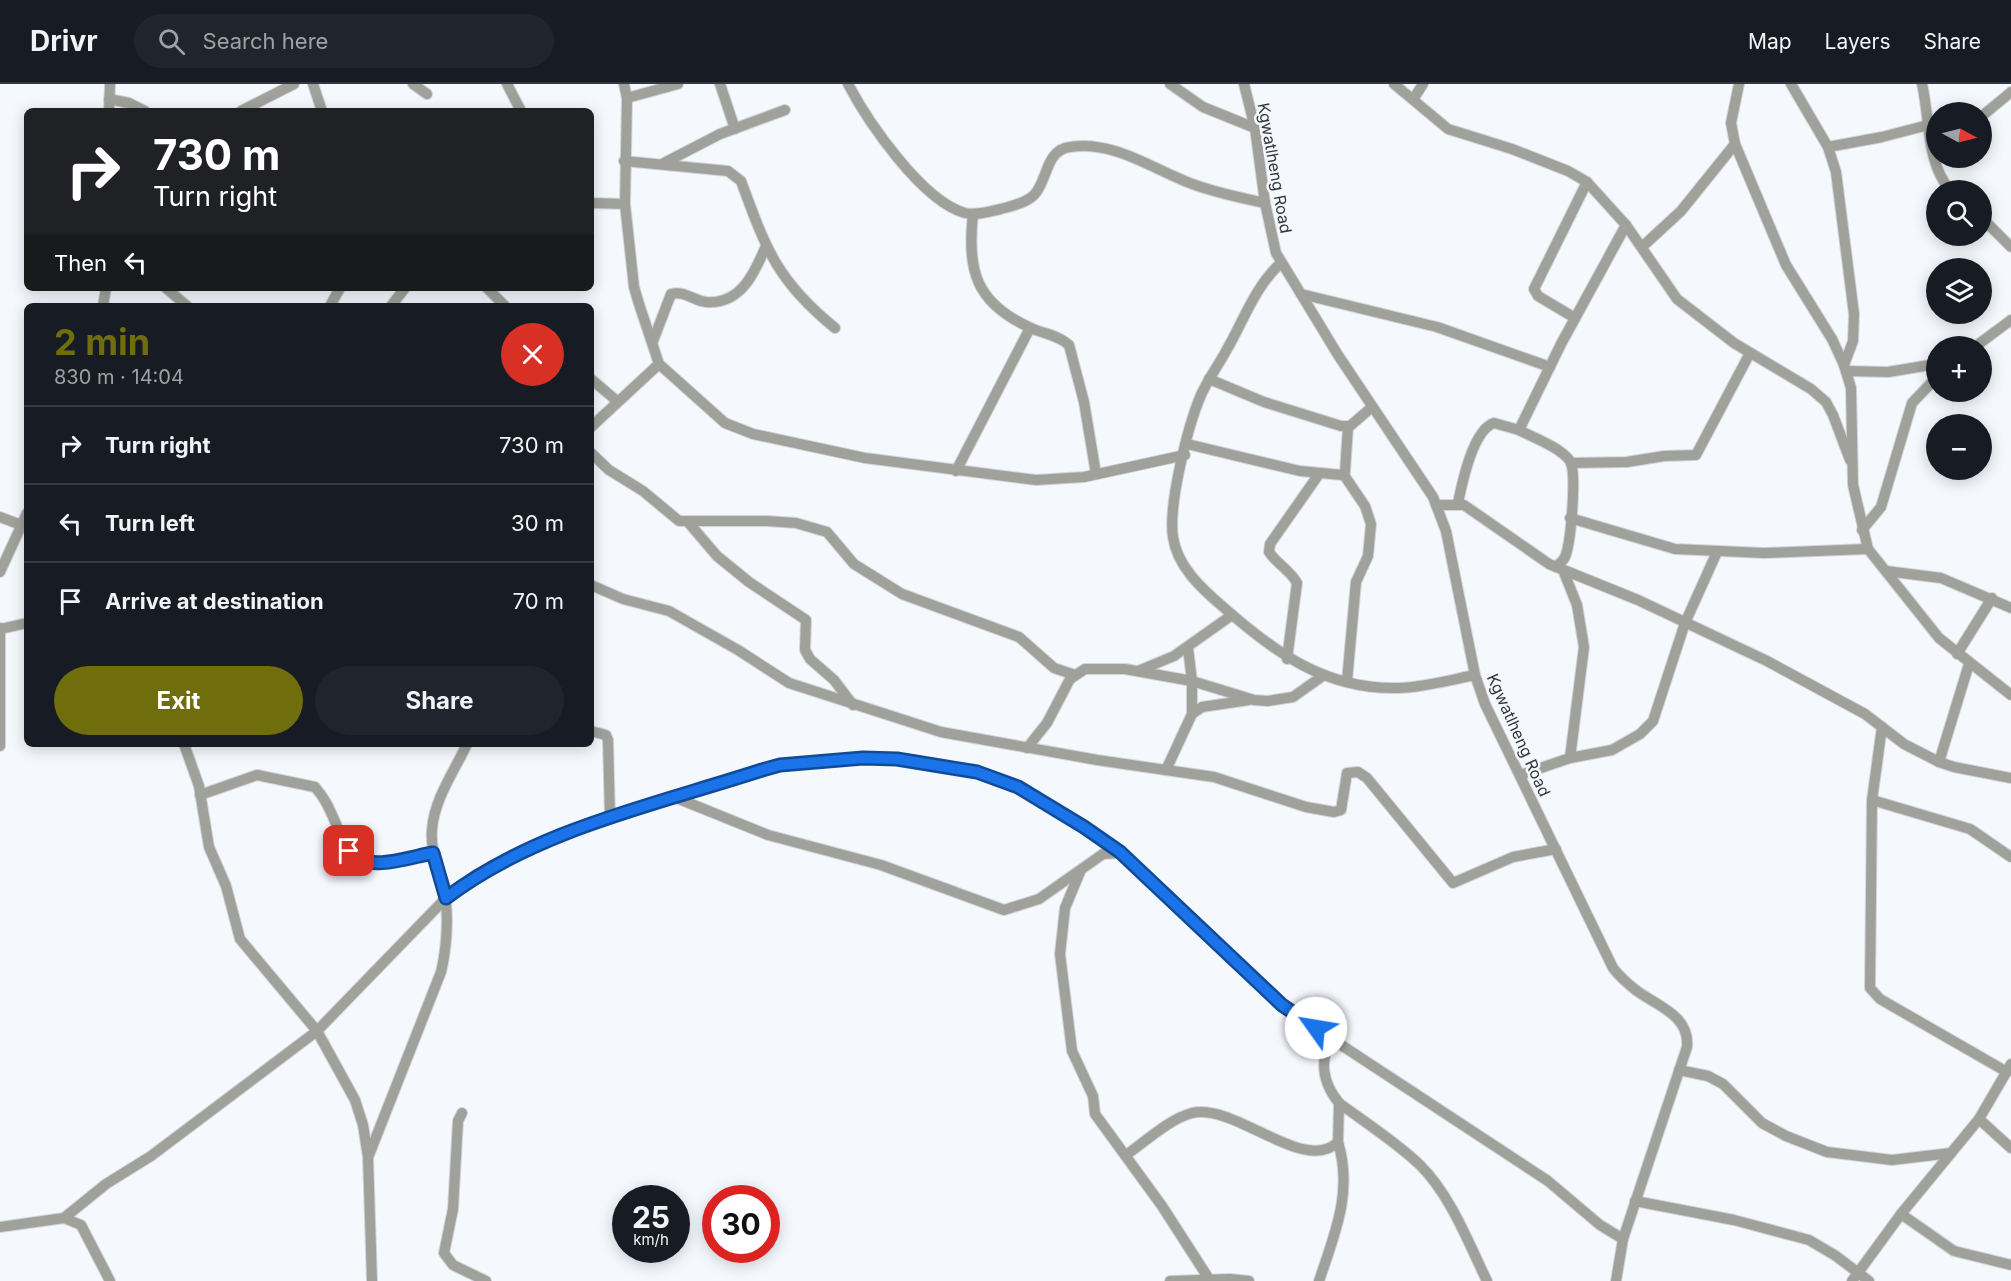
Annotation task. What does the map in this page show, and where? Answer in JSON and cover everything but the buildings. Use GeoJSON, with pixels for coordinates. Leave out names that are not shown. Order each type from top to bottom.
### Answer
{"type":"FeatureCollection","features":[{"type":"Feature","properties":{"kind":"street"},"geometry":{"type":"LineString","coordinates":[[109,108],[110,84]]}},
{"type":"Feature","properties":{"kind":"street"},"geometry":{"type":"LineString","coordinates":[[247,108],[294,84]]}},
{"type":"Feature","properties":{"kind":"street"},"geometry":{"type":"LineString","coordinates":[[313,84],[321,108]]}},
{"type":"Feature","properties":{"kind":"street"},"geometry":{"type":"LineString","coordinates":[[413,84],[427,94]]}},
{"type":"Feature","properties":{"kind":"street"},"geometry":{"type":"LineString","coordinates":[[507,84],[519,108]]}},
{"type":"Feature","properties":{"kind":"street"},"geometry":{"type":"LineString","coordinates":[[624,84],[627,98],[624,161],[625,204],[634,286],[660,364],[712,413],[740,430],[865,458],[1036,480],[1096,474],[1186,450],[1318,474],[1344,475]]}},
{"type":"Feature","properties":{"kind":"street"},"geometry":{"type":"LineString","coordinates":[[627,98],[678,84]]}},
{"type":"Feature","properties":{"kind":"street"},"geometry":{"type":"LineString","coordinates":[[720,84],[735,129]]}},
{"type":"Feature","properties":{"kind":"street"},"geometry":{"type":"LineString","coordinates":[[848,84],[864,114],[921,185],[956,209],[973,214],[1017,204],[1032,197],[1042,184],[1049,162],[1064,149],[1070,147],[1110,150],[1142,160],[1195,185],[1265,203]]}},
{"type":"Feature","properties":{"kind":"street"},"geometry":{"type":"LineString","coordinates":[[1170,84],[1203,107],[1255,128]]}},
{"type":"Feature","properties":{"kind":"street","name":"Kgwatlheng Road"},"geometry":{"type":"LineString","coordinates":[[1244,84],[1255,128],[1272,240],[1281,262],[1436,505],[1446,531],[1475,675],[1485,704],[1613,968],[1624,981],[1682,1024],[1687,1041],[1623,1239],[1616,1281]]}},
{"type":"Feature","properties":{"kind":"street"},"geometry":{"type":"LineString","coordinates":[[1394,84],[1414,98],[1448,129],[1512,149],[1568,171],[1587,182],[1626,225],[1670,291],[1734,343],[1811,389],[1826,402],[1852,464]]}},
{"type":"Feature","properties":{"kind":"street"},"geometry":{"type":"LineString","coordinates":[[1414,98],[1423,84]]}},
{"type":"Feature","properties":{"kind":"street"},"geometry":{"type":"LineString","coordinates":[[1739,84],[1731,123],[1735,144],[1786,265],[1832,339],[1851,388],[1852,464],[1862,530],[1868,549],[1939,638],[2011,695]]}},
{"type":"Feature","properties":{"kind":"street"},"geometry":{"type":"LineString","coordinates":[[1791,84],[1828,147],[1836,172],[1853,302],[1853,341],[1845,368]]}},
{"type":"Feature","properties":{"kind":"street"},"geometry":{"type":"LineString","coordinates":[[1922,84],[1926,102]]}},
{"type":"Feature","properties":{"kind":"street"},"geometry":{"type":"LineString","coordinates":[[1992,108],[2011,93]]}},
{"type":"Feature","properties":{"kind":"street"},"geometry":{"type":"LineString","coordinates":[[109,99],[129,103],[139,108]]}},
{"type":"Feature","properties":{"kind":"street"},"geometry":{"type":"LineString","coordinates":[[664,163],[735,129],[785,110]]}},
{"type":"Feature","properties":{"kind":"street"},"geometry":{"type":"LineString","coordinates":[[1828,147],[1882,137],[1926,121]]}},
{"type":"Feature","properties":{"kind":"street"},"geometry":{"type":"LineString","coordinates":[[1642,247],[1681,211],[1735,144]]}},
{"type":"Feature","properties":{"kind":"street"},"geometry":{"type":"LineString","coordinates":[[624,161],[664,163],[728,171],[735,174],[741,181],[766,246],[792,289],[835,328]]}},
{"type":"Feature","properties":{"kind":"street"},"geometry":{"type":"LineString","coordinates":[[1575,318],[1538,296],[1534,289],[1587,182]]}},
{"type":"Feature","properties":{"kind":"street"},"geometry":{"type":"LineString","coordinates":[[594,203],[625,204]]}},
{"type":"Feature","properties":{"kind":"street"},"geometry":{"type":"LineString","coordinates":[[973,214],[970,239],[979,287],[984,295],[1000,309],[1030,328],[1063,339],[1069,345],[1084,402],[1096,474]]}},
{"type":"Feature","properties":{"kind":"street"},"geometry":{"type":"LineString","coordinates":[[1519,430],[1575,318],[1626,225]]}},
{"type":"Feature","properties":{"kind":"street"},"geometry":{"type":"LineString","coordinates":[[1992,228],[2011,247]]}},
{"type":"Feature","properties":{"kind":"street"},"geometry":{"type":"LineString","coordinates":[[653,340],[671,294],[681,293],[705,303],[740,292],[755,272],[766,246]]}},
{"type":"Feature","properties":{"kind":"street"},"geometry":{"type":"LineString","coordinates":[[1281,262],[1264,280],[1201,396],[1186,450],[1173,516],[1173,537],[1177,552],[1185,568],[1205,591],[1232,615],[1287,659],[1324,675],[1381,688],[1401,688],[1475,675]]}},
{"type":"Feature","properties":{"kind":"street"},"geometry":{"type":"LineString","coordinates":[[170,291],[184,303]]}},
{"type":"Feature","properties":{"kind":"street"},"geometry":{"type":"LineString","coordinates":[[393,303],[403,291]]}},
{"type":"Feature","properties":{"kind":"street"},"geometry":{"type":"LineString","coordinates":[[490,291],[502,303]]}},
{"type":"Feature","properties":{"kind":"street"},"geometry":{"type":"LineString","coordinates":[[1301,294],[1437,327],[1550,367]]}},
{"type":"Feature","properties":{"kind":"street"},"geometry":{"type":"LineString","coordinates":[[1989,336],[2011,320]]}},
{"type":"Feature","properties":{"kind":"street"},"geometry":{"type":"LineString","coordinates":[[956,471],[1030,328]]}},
{"type":"Feature","properties":{"kind":"street"},"geometry":{"type":"LineString","coordinates":[[1572,464],[1627,462],[1696,455],[1750,353]]}},
{"type":"Feature","properties":{"kind":"street"},"geometry":{"type":"LineString","coordinates":[[594,423],[660,364]]}},
{"type":"Feature","properties":{"kind":"street"},"geometry":{"type":"LineString","coordinates":[[1845,368],[1888,372],[1926,365]]}},
{"type":"Feature","properties":{"kind":"street"},"geometry":{"type":"LineString","coordinates":[[1209,379],[1264,402],[1347,427]]}},
{"type":"Feature","properties":{"kind":"street"},"geometry":{"type":"LineString","coordinates":[[594,382],[617,401]]}},
{"type":"Feature","properties":{"kind":"street"},"geometry":{"type":"LineString","coordinates":[[1862,530],[1881,507],[1912,403],[1926,388]]}},
{"type":"Feature","properties":{"kind":"street"},"geometry":{"type":"LineString","coordinates":[[1347,681],[1356,582],[1368,556],[1371,524],[1365,506],[1344,475],[1347,427],[1372,407]]}},
{"type":"Feature","properties":{"kind":"street"},"geometry":{"type":"LineString","coordinates":[[1458,503],[1464,474],[1484,429],[1494,423],[1519,430],[1565,455],[1572,464],[1570,518],[1564,558],[1559,569]]}},
{"type":"Feature","properties":{"kind":"street"},"geometry":{"type":"LineString","coordinates":[[594,456],[609,470],[644,491],[672,517],[688,522],[711,519],[767,520],[828,532],[854,564],[894,589],[1019,637],[1054,668],[1075,675]]}},
{"type":"Feature","properties":{"kind":"street"},"geometry":{"type":"LineString","coordinates":[[1287,659],[1298,588],[1294,577],[1275,561],[1269,552],[1270,544],[1318,474]]}},
{"type":"Feature","properties":{"kind":"street"},"geometry":{"type":"LineString","coordinates":[[1436,505],[1458,503],[1559,569],[1638,600],[1814,686],[1865,714],[1904,744],[1939,762],[2011,778]]}},
{"type":"Feature","properties":{"kind":"street"},"geometry":{"type":"LineString","coordinates":[[0,517],[21,525]]}},
{"type":"Feature","properties":{"kind":"street"},"geometry":{"type":"LineString","coordinates":[[1570,518],[1660,546],[1717,552],[1764,554],[1868,549]]}},
{"type":"Feature","properties":{"kind":"street"},"geometry":{"type":"LineString","coordinates":[[0,572],[24,519]]}},
{"type":"Feature","properties":{"kind":"street"},"geometry":{"type":"LineString","coordinates":[[688,522],[717,556],[749,582],[806,620],[805,650],[810,659],[834,680],[853,705]]}},
{"type":"Feature","properties":{"kind":"street"},"geometry":{"type":"LineString","coordinates":[[1520,775],[1570,758],[1612,750],[1640,734],[1653,721],[1685,623],[1717,552]]}},
{"type":"Feature","properties":{"kind":"street"},"geometry":{"type":"LineString","coordinates":[[1559,569],[1577,605],[1584,647],[1570,758]]}},
{"type":"Feature","properties":{"kind":"street"},"geometry":{"type":"LineString","coordinates":[[1886,572],[1941,578],[2011,608]]}},
{"type":"Feature","properties":{"kind":"street"},"geometry":{"type":"LineString","coordinates":[[594,586],[623,599],[669,611],[738,650],[789,683],[941,732],[1026,748],[1214,777],[1306,807],[1338,813],[1341,810],[1347,773],[1358,772],[1367,778],[1453,883],[1513,857],[1556,849]]}},
{"type":"Feature","properties":{"kind":"street"},"geometry":{"type":"LineString","coordinates":[[1957,654],[1992,598]]}},
{"type":"Feature","properties":{"kind":"street"},"geometry":{"type":"LineString","coordinates":[[1138,671],[1188,648],[1232,615]]}},
{"type":"Feature","properties":{"kind":"street"},"geometry":{"type":"LineString","coordinates":[[0,746],[0,629],[24,624]]}},
{"type":"Feature","properties":{"kind":"street"},"geometry":{"type":"LineString","coordinates":[[1166,770],[1192,714],[1192,681],[1188,648]]}},
{"type":"Feature","properties":{"kind":"street"},"geometry":{"type":"LineString","coordinates":[[1939,762],[1969,664]]}},
{"type":"Feature","properties":{"kind":"street"},"geometry":{"type":"LineString","coordinates":[[1026,748],[1047,723],[1067,683],[1075,675],[1092,668],[1138,671],[1192,681],[1254,700]]}},
{"type":"Feature","properties":{"kind":"street"},"geometry":{"type":"LineString","coordinates":[[1192,714],[1202,707],[1254,700],[1284,700],[1302,692],[1324,675]]}},
{"type":"Feature","properties":{"kind":"street"},"geometry":{"type":"LineString","coordinates":[[1855,1276],[1901,1214],[1979,1119],[2008,1072],[1880,999],[1870,988],[1872,800],[1882,727]]}},
{"type":"Feature","properties":{"kind":"street"},"geometry":{"type":"LineString","coordinates":[[594,732],[606,735],[608,740],[610,817]]}},
{"type":"Feature","properties":{"kind":"street"},"geometry":{"type":"LineString","coordinates":[[185,747],[200,795],[209,847],[226,886],[240,939],[317,1031],[355,1100],[363,1125],[368,1157],[372,1281]]}},
{"type":"Feature","properties":{"kind":"street"},"geometry":{"type":"LineString","coordinates":[[368,1157],[441,972],[445,956],[446,898],[433,853],[432,827],[441,795],[465,747]]}},
{"type":"Feature","properties":{"kind":"street"},"geometry":{"type":"LineString","coordinates":[[0,1227],[64,1218],[317,1031],[446,898],[476,875],[519,853],[610,817],[780,765],[863,758],[939,764],[996,778],[1018,787],[1084,827],[1120,852],[1282,1005],[1548,1181],[1600,1225],[1623,1239]]}},
{"type":"Feature","properties":{"kind":"street"},"geometry":{"type":"LineString","coordinates":[[200,795],[257,775],[315,787],[327,804],[344,844],[353,857],[368,862],[382,862],[433,853]]}},
{"type":"Feature","properties":{"kind":"street"},"geometry":{"type":"LineString","coordinates":[[674,798],[768,835],[881,865],[942,886],[993,908],[1004,910],[1019,908],[1040,898],[1103,855],[1120,852]]}},
{"type":"Feature","properties":{"kind":"street"},"geometry":{"type":"LineString","coordinates":[[1872,800],[1970,829],[2011,857]]}},
{"type":"Feature","properties":{"kind":"street"},"geometry":{"type":"LineString","coordinates":[[1082,869],[1070,892],[1061,930],[1060,954],[1072,1051],[1094,1096],[1095,1114],[1126,1155],[1209,1279]]}},
{"type":"Feature","properties":{"kind":"street"},"geometry":{"type":"LineString","coordinates":[[1332,1037],[1325,1050],[1323,1068],[1326,1083],[1339,1103],[1412,1158],[1434,1181],[1461,1226],[1487,1281]]}},
{"type":"Feature","properties":{"kind":"street"},"geometry":{"type":"LineString","coordinates":[[1679,1070],[1708,1076],[1723,1084],[1762,1123],[1786,1136],[1827,1152],[1892,1160],[1951,1153]]}},
{"type":"Feature","properties":{"kind":"street"},"geometry":{"type":"LineString","coordinates":[[1319,1281],[1344,1196],[1346,1170],[1338,1142],[1339,1103]]}},
{"type":"Feature","properties":{"kind":"street"},"geometry":{"type":"LineString","coordinates":[[462,1113],[458,1121],[453,1209],[444,1253],[453,1264],[486,1281]]}},
{"type":"Feature","properties":{"kind":"street"},"geometry":{"type":"LineString","coordinates":[[1126,1155],[1169,1125],[1193,1113],[1232,1118],[1307,1152],[1338,1142]]}},
{"type":"Feature","properties":{"kind":"street"},"geometry":{"type":"LineString","coordinates":[[1979,1119],[2011,1148]]}},
{"type":"Feature","properties":{"kind":"street"},"geometry":{"type":"LineString","coordinates":[[1635,1201],[1703,1213],[1798,1237],[1819,1245],[1855,1276],[1869,1281]]}},
{"type":"Feature","properties":{"kind":"street"},"geometry":{"type":"LineString","coordinates":[[1901,1214],[1954,1251],[2010,1262]]}},
{"type":"Feature","properties":{"kind":"street"},"geometry":{"type":"LineString","coordinates":[[64,1218],[81,1225],[110,1281]]}},
{"type":"Feature","properties":{"kind":"street"},"geometry":{"type":"LineString","coordinates":[[1170,1281],[1209,1279],[1249,1281]]}},
{"type":"Feature","properties":{"kind":"route"},"geometry":{"type":"LineString","coordinates":[[349,851],[353,857],[368,862],[382,862],[433,853],[446,898],[476,875],[519,853],[627,811],[780,765],[863,758],[939,764],[977,772],[1018,787],[1120,852],[1237,960],[1282,1005],[1316,1028]]}}]}
